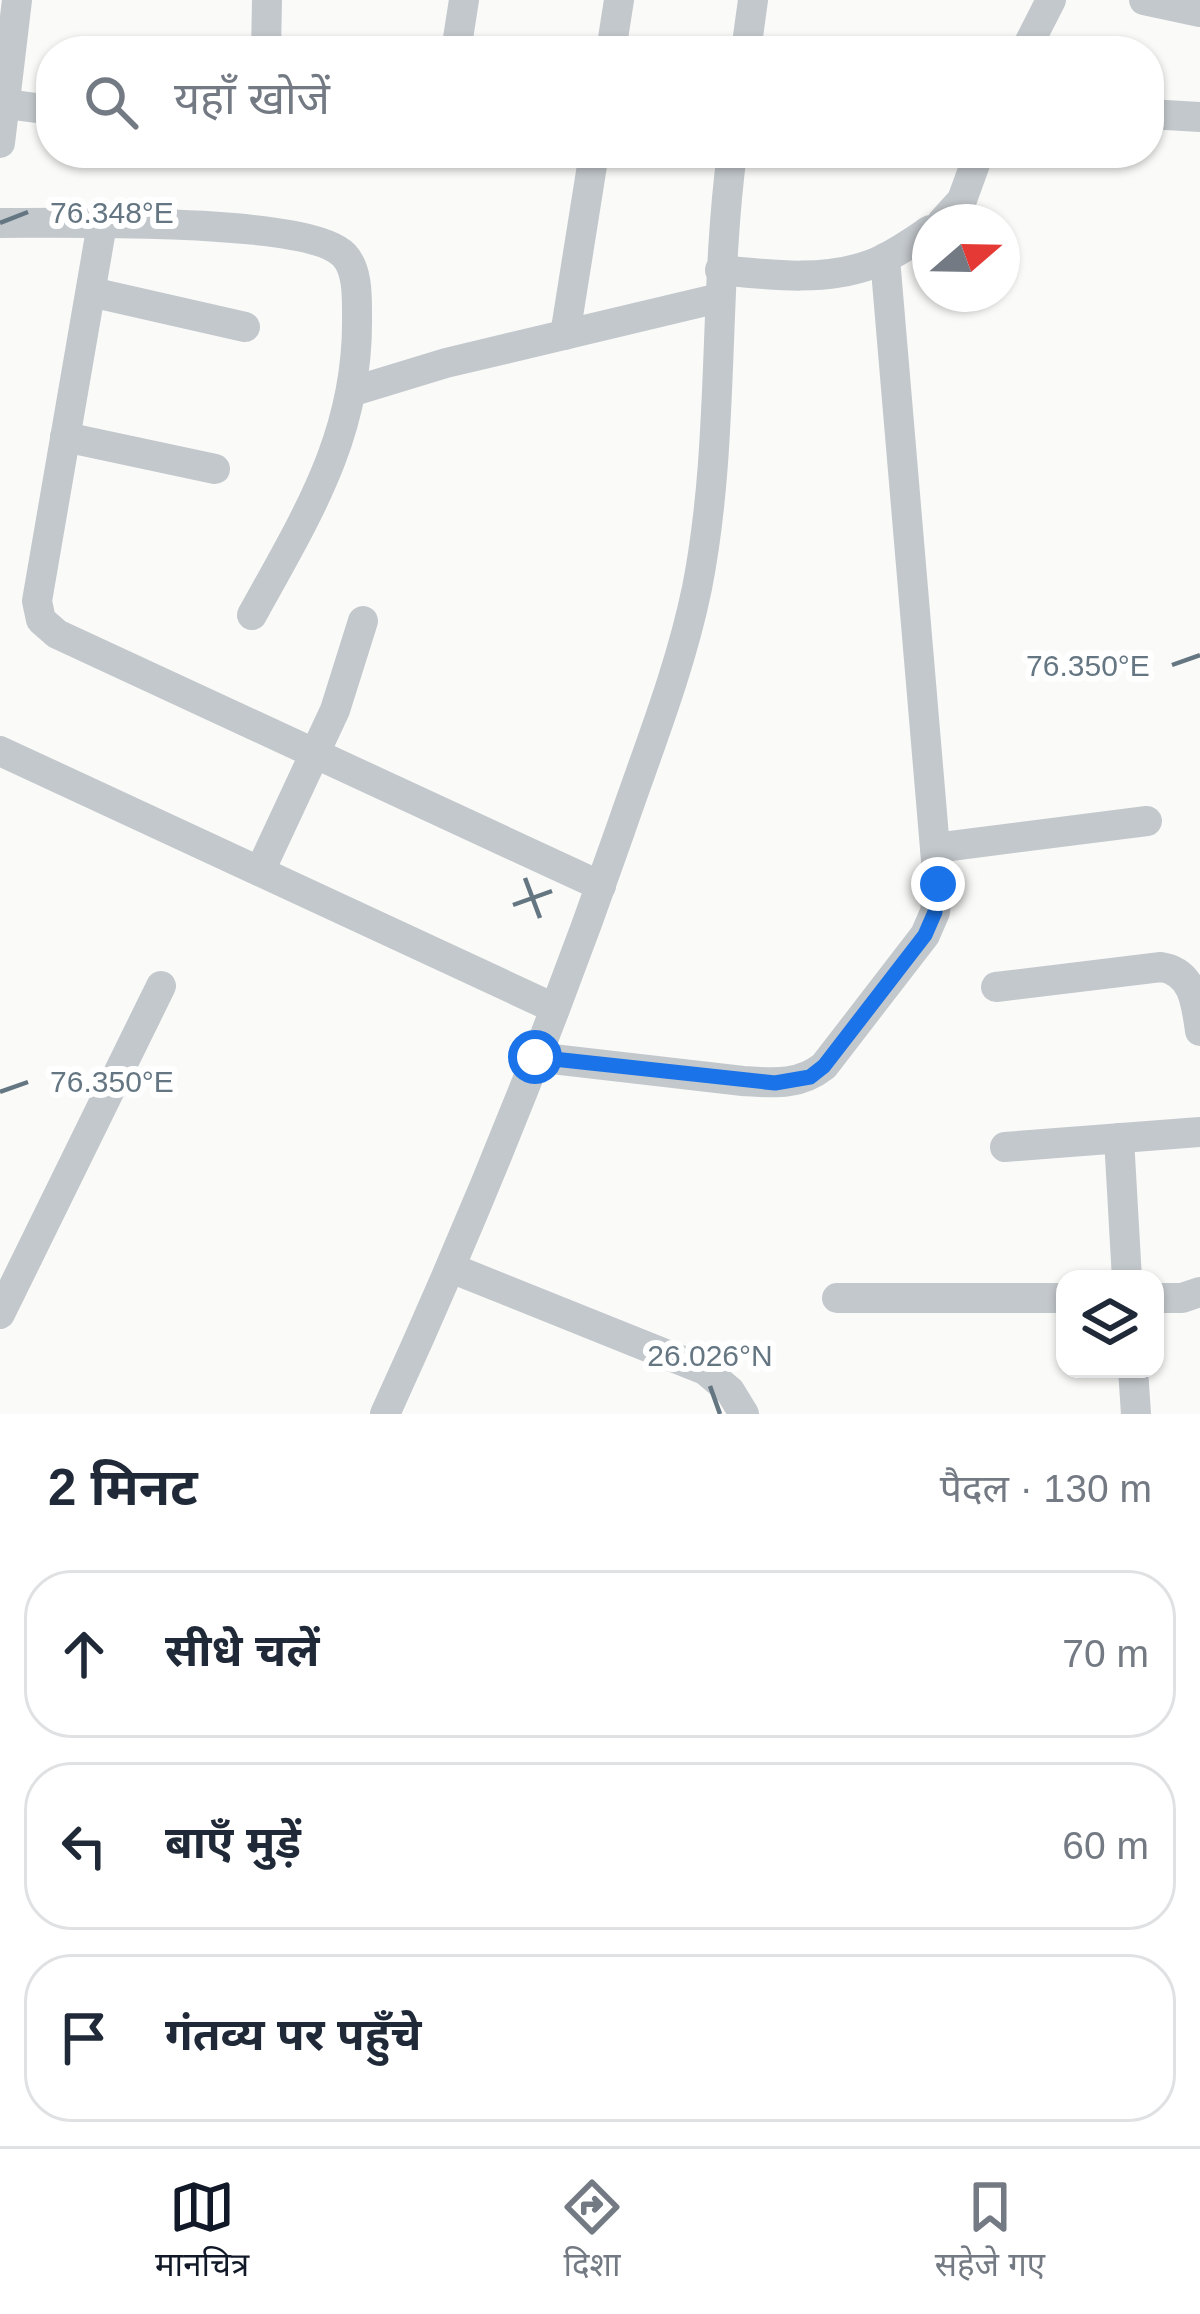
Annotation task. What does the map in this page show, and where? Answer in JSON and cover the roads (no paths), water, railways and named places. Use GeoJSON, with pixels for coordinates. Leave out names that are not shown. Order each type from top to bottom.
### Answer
{"type":"FeatureCollection","features":[{"type":"Feature","properties":{"kind":"street"},"geometry":{"type":"LineString","coordinates":[[0,142],[17,0]]}},
{"type":"Feature","properties":{"kind":"street"},"geometry":{"type":"LineString","coordinates":[[266,36],[267,0]]}},
{"type":"Feature","properties":{"kind":"street"},"geometry":{"type":"LineString","coordinates":[[458,36],[464,0]]}},
{"type":"Feature","properties":{"kind":"street"},"geometry":{"type":"LineString","coordinates":[[613,36],[619,0]]}},
{"type":"Feature","properties":{"kind":"street"},"geometry":{"type":"LineString","coordinates":[[748,36],[753,0]]}},
{"type":"Feature","properties":{"kind":"street"},"geometry":{"type":"LineString","coordinates":[[1033,36],[1051,0]]}},
{"type":"Feature","properties":{"kind":"street"},"geometry":{"type":"LineString","coordinates":[[1144,0],[1200,12]]}},
{"type":"Feature","properties":{"kind":"street"},"geometry":{"type":"LineString","coordinates":[[2,104],[36,108]]}},
{"type":"Feature","properties":{"kind":"street"},"geometry":{"type":"LineString","coordinates":[[1164,115],[1200,117]]}},
{"type":"Feature","properties":{"kind":"street"},"geometry":{"type":"LineString","coordinates":[[565,334],[592,168]]}},
{"type":"Feature","properties":{"kind":"street"},"geometry":{"type":"LineString","coordinates":[[385,1414],[451,1268],[601,886],[664,704],[695,596],[710,474],[719,284],[731,168]]}},
{"type":"Feature","properties":{"kind":"street"},"geometry":{"type":"LineString","coordinates":[[958,204],[974,168]]}},
{"type":"Feature","properties":{"kind":"street"},"geometry":{"type":"LineString","coordinates":[[0,223],[289,233],[323,242],[344,255],[353,270],[357,295],[354,391],[309,512],[252,615]]}},
{"type":"Feature","properties":{"kind":"street"},"geometry":{"type":"LineString","coordinates":[[102,224],[37,602],[40,620],[57,634],[601,886]]}},
{"type":"Feature","properties":{"kind":"street"},"geometry":{"type":"LineString","coordinates":[[354,391],[565,334],[719,284],[849,270],[885,258],[912,241]]}},
{"type":"Feature","properties":{"kind":"street"},"geometry":{"type":"LineString","coordinates":[[535,1057],[775,1083],[810,1077],[824,1066],[925,935],[935,912],[935,848],[885,258]]}},
{"type":"Feature","properties":{"kind":"street"},"geometry":{"type":"LineString","coordinates":[[91,292],[245,327]]}},
{"type":"Feature","properties":{"kind":"street"},"geometry":{"type":"LineString","coordinates":[[65,437],[215,469]]}},
{"type":"Feature","properties":{"kind":"street"},"geometry":{"type":"LineString","coordinates":[[260,871],[317,753],[363,621]]}},
{"type":"Feature","properties":{"kind":"street"},"geometry":{"type":"LineString","coordinates":[[0,751],[554,1008]]}},
{"type":"Feature","properties":{"kind":"street"},"geometry":{"type":"LineString","coordinates":[[935,848],[1147,821]]}},
{"type":"Feature","properties":{"kind":"street"},"geometry":{"type":"LineString","coordinates":[[996,987],[1175,969],[1196,1001],[1200,1030]]}},
{"type":"Feature","properties":{"kind":"street"},"geometry":{"type":"LineString","coordinates":[[0,1314],[160,986]]}},
{"type":"Feature","properties":{"kind":"street"},"geometry":{"type":"LineString","coordinates":[[1005,1147],[1200,1132]]}},
{"type":"Feature","properties":{"kind":"street"},"geometry":{"type":"LineString","coordinates":[[1119,1138],[1126,1270]]}},
{"type":"Feature","properties":{"kind":"street"},"geometry":{"type":"LineString","coordinates":[[451,1268],[705,1370],[730,1391],[744,1414]]}},
{"type":"Feature","properties":{"kind":"street"},"geometry":{"type":"LineString","coordinates":[[1164,1298],[1200,1292]]}},
{"type":"Feature","properties":{"kind":"street"},"geometry":{"type":"LineString","coordinates":[[837,1298],[1056,1298]]}},
{"type":"Feature","properties":{"kind":"street"},"geometry":{"type":"LineString","coordinates":[[1134,1378],[1136,1414]]}}]}
